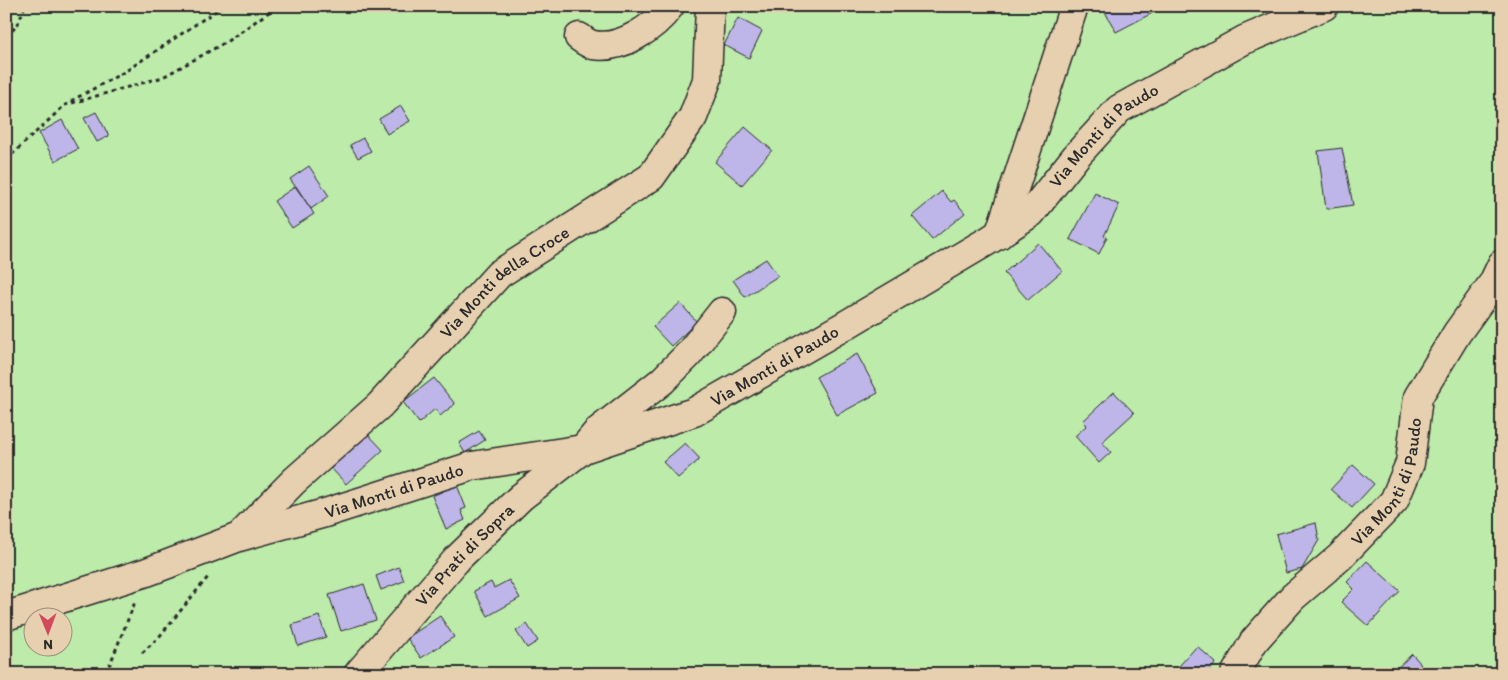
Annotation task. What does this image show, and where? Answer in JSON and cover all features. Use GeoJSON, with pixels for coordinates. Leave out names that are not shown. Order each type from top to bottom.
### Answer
{"type":"FeatureCollection","features":[{"type":"Feature","properties":{"kind":"street"},"geometry":{"type":"LineString","coordinates":[[579,38],[591,45],[604,45],[627,40],[649,27],[670,6]]}},
{"type":"Feature","properties":{"kind":"street","name":"Via Monti della Croce"},"geometry":{"type":"LineString","coordinates":[[239,537],[294,481],[380,405],[499,274],[651,177],[693,117],[707,80],[710,6]]}},
{"type":"Feature","properties":{"kind":"street"},"geometry":{"type":"LineString","coordinates":[[999,234],[1074,6]]}},
{"type":"Feature","properties":{"kind":"street","name":"Via Monti di Paudo"},"geometry":{"type":"LineString","coordinates":[[6,616],[148,572],[239,537],[325,513],[472,466],[583,449],[694,412],[999,234],[1031,212],[1077,155],[1119,109],[1244,40],[1324,6]]}},
{"type":"Feature","properties":{"kind":"street","name":"Via Monti di Paudo"},"geometry":{"type":"LineString","coordinates":[[1235,674],[1254,641],[1293,597],[1340,557],[1394,501],[1410,463],[1418,398],[1457,333],[1493,284],[1502,264]]}},
{"type":"Feature","properties":{"kind":"street"},"geometry":{"type":"LineString","coordinates":[[583,449],[598,431],[662,381],[688,355],[722,312]]}},
{"type":"Feature","properties":{"kind":"street","name":"Via Prati di Sopra"},"geometry":{"type":"LineString","coordinates":[[358,674],[458,558],[521,497],[583,449]]}},
{"type":"Feature","properties":{"kind":"path"},"geometry":{"type":"LineString","coordinates":[[6,36],[18,26],[25,6]]}},
{"type":"Feature","properties":{"kind":"path"},"geometry":{"type":"LineString","coordinates":[[6,160],[65,105],[126,71],[223,6]]}},
{"type":"Feature","properties":{"kind":"path"},"geometry":{"type":"LineString","coordinates":[[65,105],[162,77],[226,42],[270,12],[272,6]]}},
{"type":"Feature","properties":{"kind":"path"},"geometry":{"type":"LineString","coordinates":[[142,653],[159,636],[213,571]]}},
{"type":"Feature","properties":{"kind":"path"},"geometry":{"type":"LineString","coordinates":[[106,674],[148,572]]}},
{"type":"Feature","properties":{"kind":"green space"},"geometry":{"type":"Polygon","coordinates":[[[6,6],[1502,6],[1502,674],[6,674],[6,6]]]}},
{"type":"Feature","properties":{"kind":"building"},"geometry":{"type":"Polygon","coordinates":[[[555,6],[568,6],[561,13],[555,6]]]}},
{"type":"Feature","properties":{"kind":"building"},"geometry":{"type":"Polygon","coordinates":[[[1112,6],[1166,6],[1116,32],[1104,10],[1112,6]]]}},
{"type":"Feature","properties":{"kind":"building"},"geometry":{"type":"Polygon","coordinates":[[[738,18],[762,31],[749,58],[724,45],[738,18]]]}},
{"type":"Feature","properties":{"kind":"building"},"geometry":{"type":"Polygon","coordinates":[[[401,106],[410,121],[387,134],[379,119],[401,106]]]}},
{"type":"Feature","properties":{"kind":"building"},"geometry":{"type":"Polygon","coordinates":[[[96,112],[109,136],[97,142],[84,118],[96,112]]]}},
{"type":"Feature","properties":{"kind":"building"},"geometry":{"type":"Polygon","coordinates":[[[62,120],[78,149],[55,161],[39,133],[62,120]]]}},
{"type":"Feature","properties":{"kind":"building"},"geometry":{"type":"Polygon","coordinates":[[[745,127],[772,150],[742,185],[715,162],[745,127]]]}},
{"type":"Feature","properties":{"kind":"building"},"geometry":{"type":"Polygon","coordinates":[[[363,138],[371,151],[358,158],[350,145],[363,138]]]}},
{"type":"Feature","properties":{"kind":"building"},"geometry":{"type":"Polygon","coordinates":[[[1342,148],[1353,205],[1326,209],[1318,151],[1342,148]]]}},
{"type":"Feature","properties":{"kind":"building"},"geometry":{"type":"Polygon","coordinates":[[[309,166],[329,196],[311,209],[290,179],[309,166]]]}},
{"type":"Feature","properties":{"kind":"building"},"geometry":{"type":"Polygon","coordinates":[[[296,186],[314,214],[292,228],[274,201],[296,186]]]}},
{"type":"Feature","properties":{"kind":"building"},"geometry":{"type":"Polygon","coordinates":[[[942,191],[951,202],[954,200],[965,213],[932,240],[912,216],[942,191]]]}},
{"type":"Feature","properties":{"kind":"building"},"geometry":{"type":"Polygon","coordinates":[[[1095,193],[1119,205],[1104,236],[1107,237],[1099,254],[1070,239],[1095,193]]]}},
{"type":"Feature","properties":{"kind":"building"},"geometry":{"type":"Polygon","coordinates":[[[1038,243],[1062,271],[1028,300],[1004,273],[1038,243]]]}},
{"type":"Feature","properties":{"kind":"building"},"geometry":{"type":"Polygon","coordinates":[[[766,259],[778,276],[745,297],[733,280],[766,259]]]}},
{"type":"Feature","properties":{"kind":"building"},"geometry":{"type":"Polygon","coordinates":[[[680,303],[697,322],[671,346],[653,327],[680,303]]]}},
{"type":"Feature","properties":{"kind":"building"},"geometry":{"type":"Polygon","coordinates":[[[857,354],[878,393],[837,415],[816,377],[857,354]]]}},
{"type":"Feature","properties":{"kind":"building"},"geometry":{"type":"Polygon","coordinates":[[[434,378],[455,404],[440,416],[435,409],[419,423],[403,402],[434,378]]]}},
{"type":"Feature","properties":{"kind":"building"},"geometry":{"type":"Polygon","coordinates":[[[1114,392],[1134,413],[1102,442],[1111,452],[1099,463],[1075,436],[1087,425],[1083,421],[1114,392]]]}},
{"type":"Feature","properties":{"kind":"building"},"geometry":{"type":"Polygon","coordinates":[[[479,431],[485,440],[465,453],[459,443],[479,431]]]}},
{"type":"Feature","properties":{"kind":"building"},"geometry":{"type":"Polygon","coordinates":[[[367,433],[383,450],[346,484],[330,467],[367,433]]]}},
{"type":"Feature","properties":{"kind":"building"},"geometry":{"type":"Polygon","coordinates":[[[685,443],[700,459],[678,478],[663,462],[685,443]]]}},
{"type":"Feature","properties":{"kind":"building"},"geometry":{"type":"Polygon","coordinates":[[[1353,465],[1374,484],[1352,508],[1331,489],[1353,465]]]}},
{"type":"Feature","properties":{"kind":"building"},"geometry":{"type":"Polygon","coordinates":[[[457,485],[466,508],[461,510],[465,520],[446,529],[432,496],[457,485]]]}},
{"type":"Feature","properties":{"kind":"building"},"geometry":{"type":"Polygon","coordinates":[[[1316,523],[1319,540],[1302,569],[1286,573],[1276,534],[1316,523]]]}},
{"type":"Feature","properties":{"kind":"building"},"geometry":{"type":"Polygon","coordinates":[[[1367,561],[1400,591],[1368,626],[1341,602],[1354,589],[1347,582],[1367,561]]]}},
{"type":"Feature","properties":{"kind":"building"},"geometry":{"type":"Polygon","coordinates":[[[399,567],[404,581],[381,590],[376,576],[399,567]]]}},
{"type":"Feature","properties":{"kind":"building"},"geometry":{"type":"Polygon","coordinates":[[[509,580],[520,598],[488,616],[474,591],[491,582],[494,588],[509,580]]]}},
{"type":"Feature","properties":{"kind":"building"},"geometry":{"type":"Polygon","coordinates":[[[364,584],[376,620],[341,631],[329,595],[364,584]]]}},
{"type":"Feature","properties":{"kind":"building"},"geometry":{"type":"Polygon","coordinates":[[[319,616],[326,637],[298,646],[292,625],[319,616]]]}},
{"type":"Feature","properties":{"kind":"building"},"geometry":{"type":"Polygon","coordinates":[[[440,616],[454,637],[421,658],[407,638],[440,616]]]}},
{"type":"Feature","properties":{"kind":"building"},"geometry":{"type":"Polygon","coordinates":[[[527,624],[538,641],[527,648],[516,631],[527,624]]]}},
{"type":"Feature","properties":{"kind":"building"},"geometry":{"type":"Polygon","coordinates":[[[1197,646],[1216,663],[1207,674],[1172,674],[1197,646]]]}},
{"type":"Feature","properties":{"kind":"building"},"geometry":{"type":"Polygon","coordinates":[[[1412,654],[1421,664],[1414,670],[1418,674],[1391,674],[1412,654]]]}}]}
